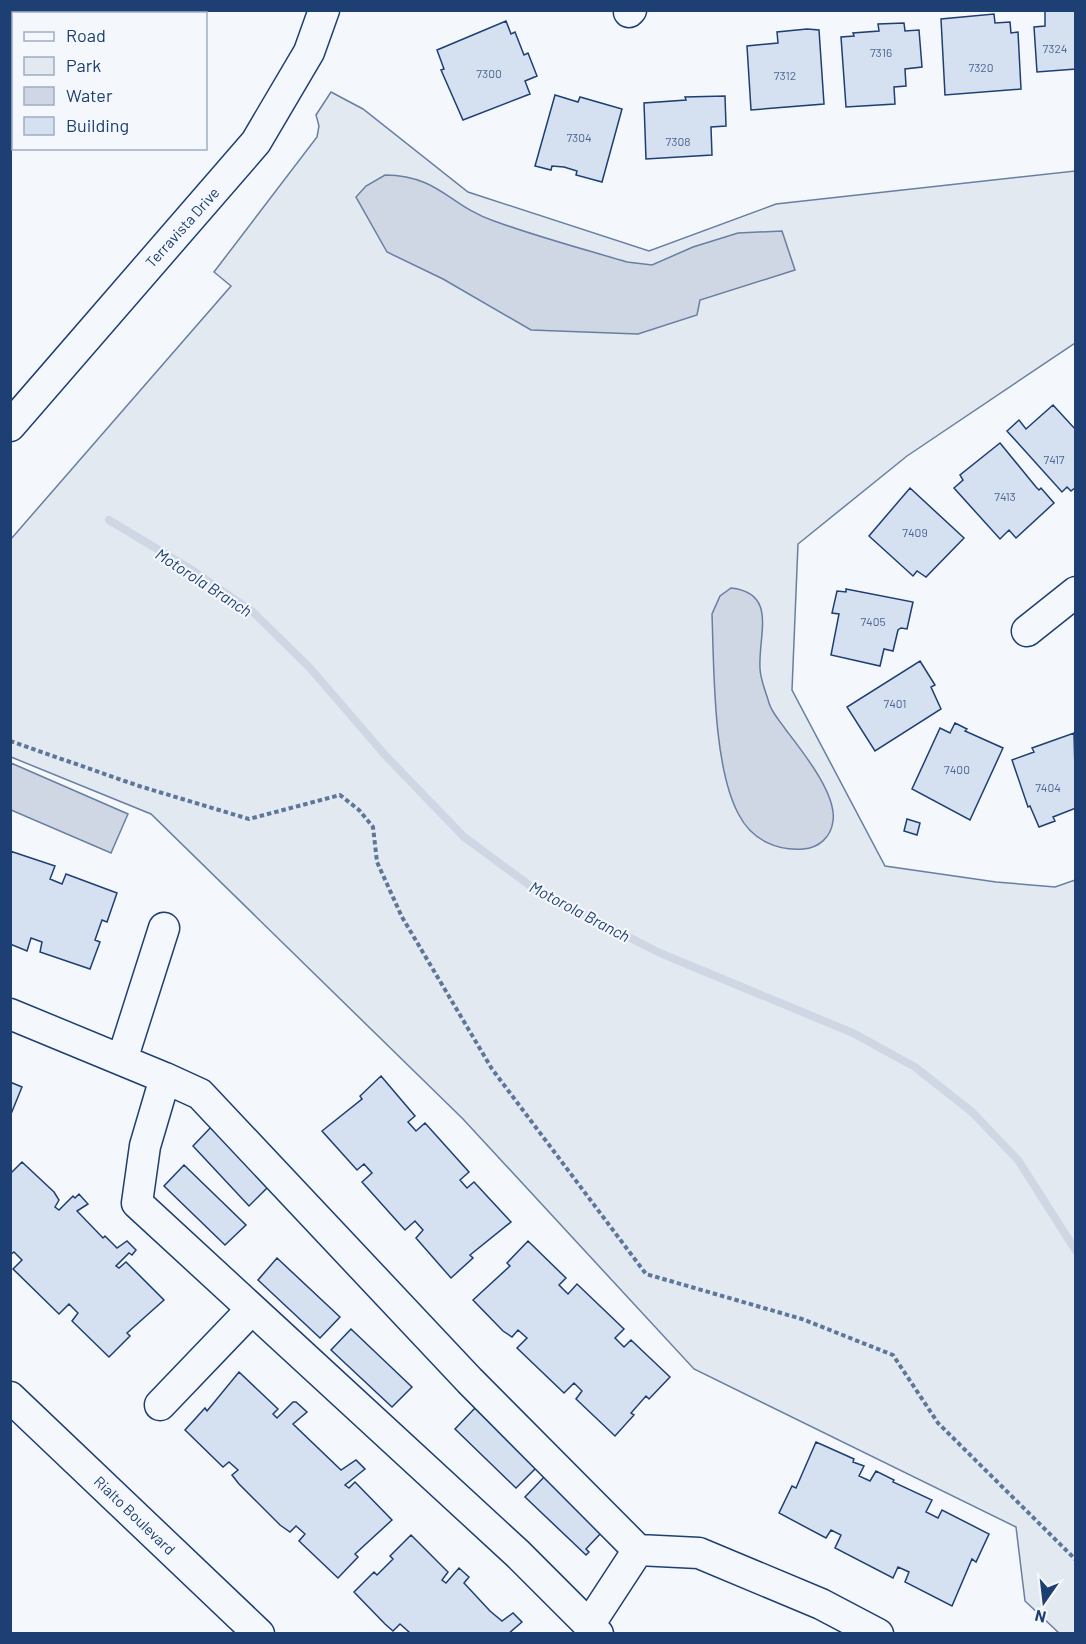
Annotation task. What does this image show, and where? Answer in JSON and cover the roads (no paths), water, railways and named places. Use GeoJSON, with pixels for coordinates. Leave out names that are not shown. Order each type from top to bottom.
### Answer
{"type":"FeatureCollection","features":[{"type":"Feature","properties":{"kind":"street","name":"Terravista Drive"},"geometry":{"type":"LineString","coordinates":[[10,426],[256,142],[309,52],[324,10]]}},
{"type":"Feature","properties":{"kind":"street"},"geometry":{"type":"LineString","coordinates":[[1027,631],[1076,591]]}},
{"type":"Feature","properties":{"kind":"street"},"geometry":{"type":"LineString","coordinates":[[122,1060],[164,928]]}},
{"type":"Feature","properties":{"kind":"street"},"geometry":{"type":"LineString","coordinates":[[10,1014],[200,1094],[470,1381],[638,1550],[699,1553],[820,1604],[878,1634]]}},
{"type":"Feature","properties":{"kind":"street"},"geometry":{"type":"LineString","coordinates":[[165,1078],[145,1146],[137,1203],[518,1554],[593,1629],[638,1550]]}},
{"type":"Feature","properties":{"kind":"street"},"geometry":{"type":"LineString","coordinates":[[160,1405],[252,1309]]}},
{"type":"Feature","properties":{"kind":"street","name":"Rialto Boulevard"},"geometry":{"type":"LineString","coordinates":[[10,1396],[259,1634]]}},
{"type":"Feature","properties":{"kind":"water"},"geometry":{"type":"Polygon","coordinates":[[[385,175],[419,180],[494,221],[627,262],[652,265],[693,247],[738,233],[782,231],[795,270],[700,300],[697,315],[638,334],[531,330],[443,279],[387,252],[356,197],[366,186],[385,175]]]}},
{"type":"Feature","properties":{"kind":"water"},"geometry":{"type":"Polygon","coordinates":[[[731,588],[746,592],[755,598],[760,607],[762,630],[760,672],[769,703],[776,717],[817,773],[830,798],[833,821],[830,832],[823,841],[809,848],[784,848],[758,837],[744,824],[730,795],[716,718],[712,614],[720,596],[731,588]]]}},
{"type":"Feature","properties":{"kind":"water"},"geometry":{"type":"Polygon","coordinates":[[[11,763],[128,814],[111,853],[11,810],[11,763]]]}},
{"type":"Feature","properties":{"kind":"waterway","name":"Motorola Branch"},"geometry":{"type":"LineString","coordinates":[[109,520],[192,570],[253,612],[310,668],[385,755],[464,837],[536,890],[660,953],[853,1033],[915,1067],[972,1112],[1018,1160],[1076,1251]]}}]}
